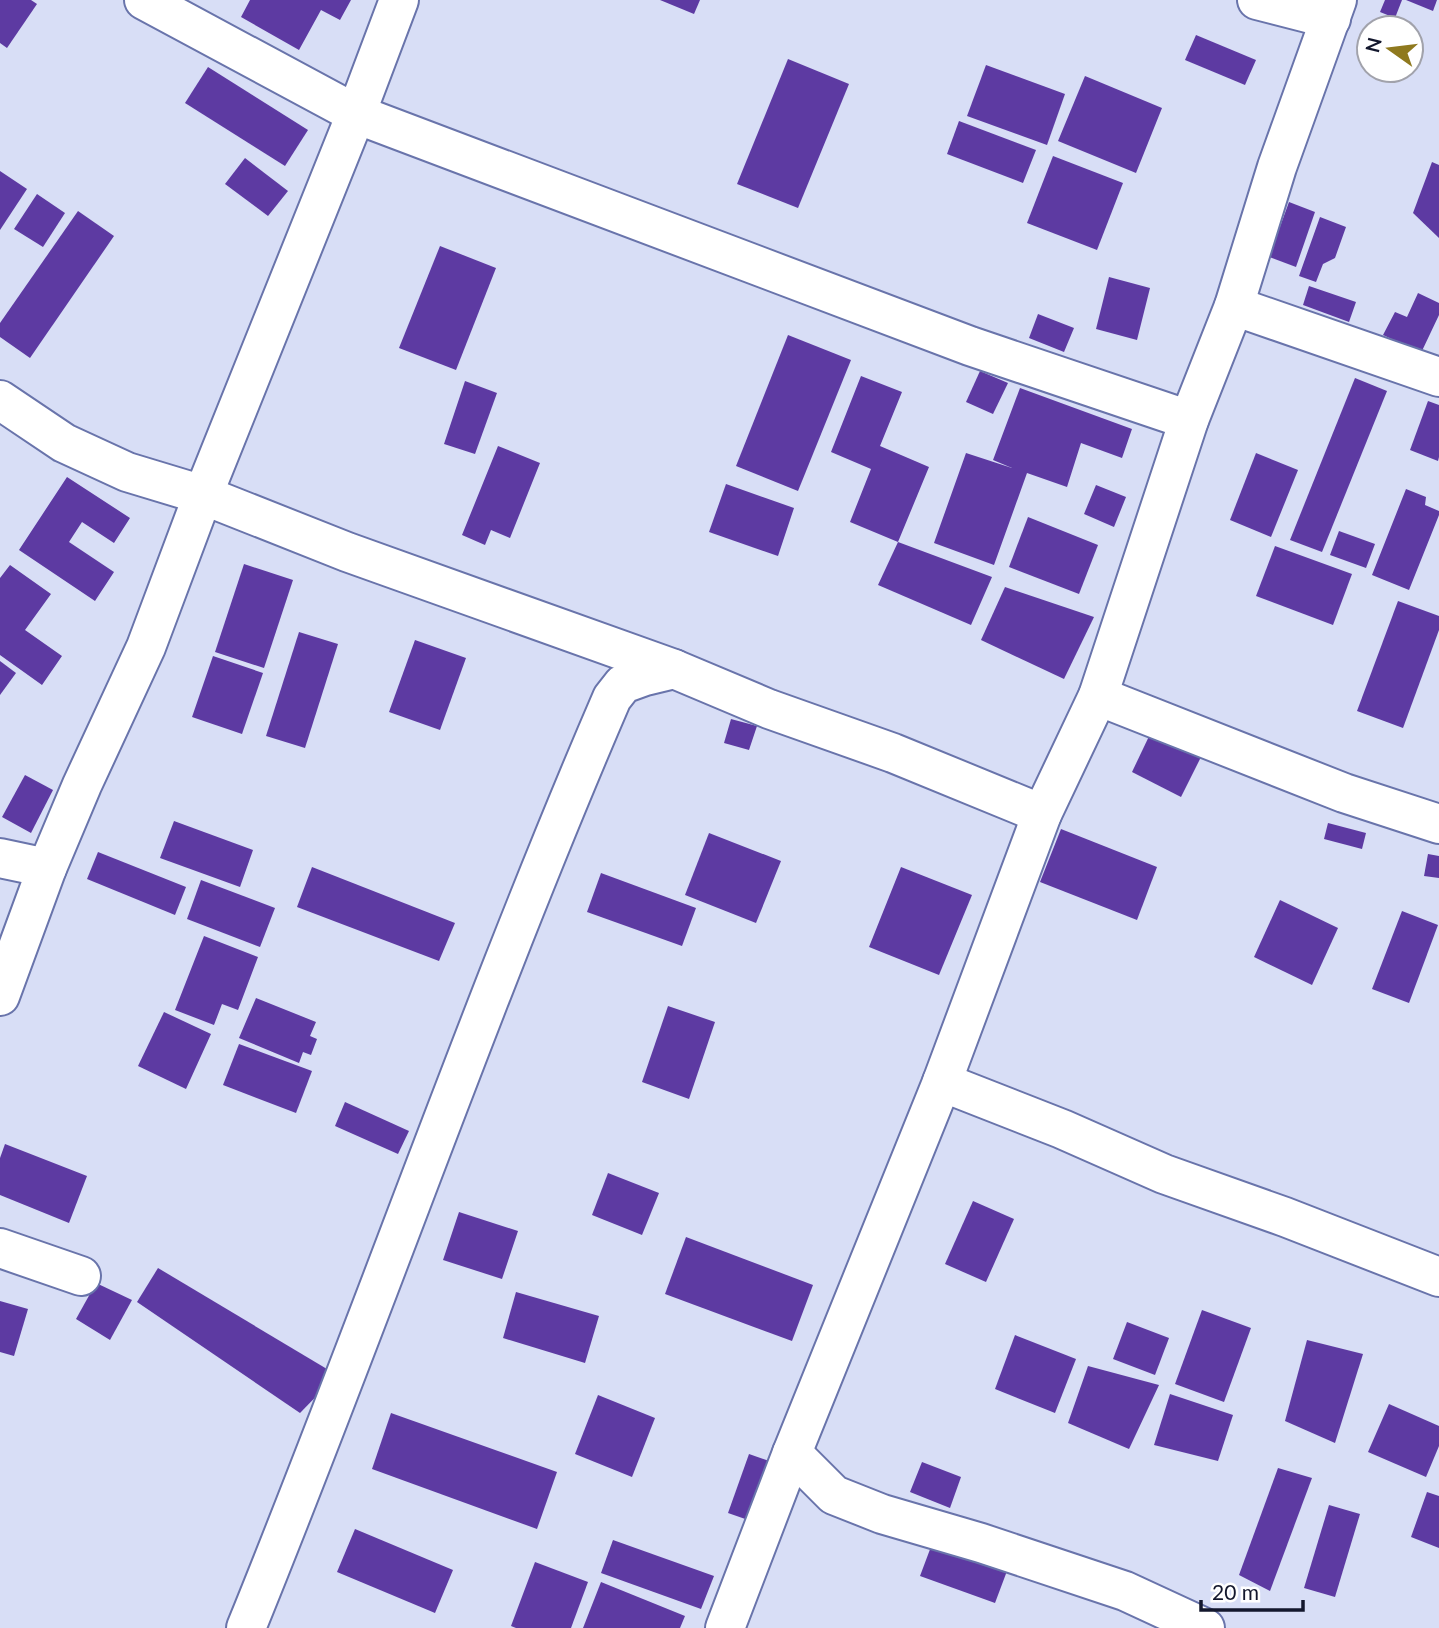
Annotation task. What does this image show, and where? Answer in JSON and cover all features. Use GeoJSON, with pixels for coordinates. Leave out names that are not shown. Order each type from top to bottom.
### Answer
{"type":"FeatureCollection","features":[{"type":"Feature","properties":{"kind":"street"},"geometry":{"type":"LineString","coordinates":[[144,0],[356,114],[970,346],[1189,420]]}},
{"type":"Feature","properties":{"kind":"street"},"geometry":{"type":"LineString","coordinates":[[0,996],[47,868],[146,647],[203,495],[399,0]]}},
{"type":"Feature","properties":{"kind":"street"},"geometry":{"type":"LineString","coordinates":[[725,1628],[792,1453],[942,1082],[1042,814],[1098,696],[1189,420],[1234,306],[1277,167],[1334,10],[1257,0]]}},
{"type":"Feature","properties":{"kind":"street"},"geometry":{"type":"LineString","coordinates":[[1234,306],[1439,377]]}},
{"type":"Feature","properties":{"kind":"street"},"geometry":{"type":"LineString","coordinates":[[0,400],[64,443],[127,472],[203,495],[347,552],[674,669],[769,709],[894,753],[1042,814]]}},
{"type":"Feature","properties":{"kind":"street"},"geometry":{"type":"LineString","coordinates":[[246,1628],[411,1207],[508,948],[612,698],[624,684],[674,669]]}},
{"type":"Feature","properties":{"kind":"street"},"geometry":{"type":"LineString","coordinates":[[1098,696],[1344,793],[1439,824]]}},
{"type":"Feature","properties":{"kind":"street"},"geometry":{"type":"LineString","coordinates":[[0,858],[47,868]]}},
{"type":"Feature","properties":{"kind":"street"},"geometry":{"type":"LineString","coordinates":[[942,1082],[1062,1129],[1164,1174],[1285,1217],[1439,1277]]}},
{"type":"Feature","properties":{"kind":"street"},"geometry":{"type":"LineString","coordinates":[[0,1248],[81,1276]]}},
{"type":"Feature","properties":{"kind":"street"},"geometry":{"type":"LineString","coordinates":[[792,1453],[834,1495],[883,1514],[1125,1591],[1205,1628]]}},
{"type":"Feature","properties":{"kind":"building"},"geometry":{"type":"Polygon","coordinates":[[[0,0],[31,0],[37,4],[7,48],[0,43],[0,0]]]}},
{"type":"Feature","properties":{"kind":"building"},"geometry":{"type":"Polygon","coordinates":[[[250,0],[351,0],[340,20],[321,10],[299,50],[241,17],[250,0]]]}},
{"type":"Feature","properties":{"kind":"building"},"geometry":{"type":"Polygon","coordinates":[[[660,0],[700,0],[694,14],[660,0]]]}},
{"type":"Feature","properties":{"kind":"building"},"geometry":{"type":"Polygon","coordinates":[[[1385,0],[1402,0],[1397,14],[1380,12],[1385,0]]]}},
{"type":"Feature","properties":{"kind":"building"},"geometry":{"type":"Polygon","coordinates":[[[1406,0],[1437,0],[1433,11],[1406,0]]]}},
{"type":"Feature","properties":{"kind":"building"},"geometry":{"type":"Polygon","coordinates":[[[1196,35],[1256,60],[1245,85],[1185,60],[1196,35]]]}},
{"type":"Feature","properties":{"kind":"building"},"geometry":{"type":"Polygon","coordinates":[[[788,59],[849,84],[798,208],[737,184],[788,59]]]}},
{"type":"Feature","properties":{"kind":"building"},"geometry":{"type":"Polygon","coordinates":[[[986,65],[1065,94],[1047,145],[967,116],[986,65]]]}},
{"type":"Feature","properties":{"kind":"building"},"geometry":{"type":"Polygon","coordinates":[[[208,67],[308,130],[285,166],[185,103],[208,67]]]}},
{"type":"Feature","properties":{"kind":"building"},"geometry":{"type":"Polygon","coordinates":[[[1085,76],[1162,108],[1136,173],[1058,141],[1085,76]]]}},
{"type":"Feature","properties":{"kind":"building"},"geometry":{"type":"Polygon","coordinates":[[[959,121],[1036,150],[1023,183],[947,154],[959,121]]]}},
{"type":"Feature","properties":{"kind":"building"},"geometry":{"type":"Polygon","coordinates":[[[1053,156],[1123,183],[1097,250],[1027,223],[1053,156]]]}},
{"type":"Feature","properties":{"kind":"building"},"geometry":{"type":"Polygon","coordinates":[[[245,158],[288,191],[268,216],[225,184],[245,158]]]}},
{"type":"Feature","properties":{"kind":"building"},"geometry":{"type":"Polygon","coordinates":[[[1432,162],[1439,165],[1439,238],[1413,213],[1432,162]]]}},
{"type":"Feature","properties":{"kind":"building"},"geometry":{"type":"Polygon","coordinates":[[[0,171],[27,189],[0,230],[0,171]]]}},
{"type":"Feature","properties":{"kind":"building"},"geometry":{"type":"Polygon","coordinates":[[[37,194],[65,213],[43,247],[14,229],[37,194]]]}},
{"type":"Feature","properties":{"kind":"building"},"geometry":{"type":"Polygon","coordinates":[[[1289,202],[1315,212],[1296,267],[1269,257],[1289,202]]]}},
{"type":"Feature","properties":{"kind":"building"},"geometry":{"type":"Polygon","coordinates":[[[78,211],[114,236],[30,358],[0,337],[0,323],[78,211]]]}},
{"type":"Feature","properties":{"kind":"building"},"geometry":{"type":"Polygon","coordinates":[[[1320,217],[1346,227],[1335,258],[1323,264],[1316,282],[1299,276],[1320,217]]]}},
{"type":"Feature","properties":{"kind":"building"},"geometry":{"type":"Polygon","coordinates":[[[440,246],[496,268],[456,370],[399,348],[440,246]]]}},
{"type":"Feature","properties":{"kind":"building"},"geometry":{"type":"Polygon","coordinates":[[[1109,277],[1150,288],[1137,340],[1096,329],[1109,277]]]}},
{"type":"Feature","properties":{"kind":"building"},"geometry":{"type":"Polygon","coordinates":[[[1309,286],[1356,302],[1349,322],[1303,305],[1309,286]]]}},
{"type":"Feature","properties":{"kind":"building"},"geometry":{"type":"Polygon","coordinates":[[[1418,293],[1439,303],[1439,315],[1421,353],[1383,335],[1395,312],[1407,317],[1418,293]]]}},
{"type":"Feature","properties":{"kind":"building"},"geometry":{"type":"Polygon","coordinates":[[[1038,314],[1074,328],[1064,352],[1029,338],[1038,314]]]}},
{"type":"Feature","properties":{"kind":"building"},"geometry":{"type":"Polygon","coordinates":[[[788,335],[851,360],[798,491],[736,466],[788,335]]]}},
{"type":"Feature","properties":{"kind":"building"},"geometry":{"type":"Polygon","coordinates":[[[980,371],[1008,383],[993,414],[966,402],[980,371]]]}},
{"type":"Feature","properties":{"kind":"building"},"geometry":{"type":"Polygon","coordinates":[[[861,376],[902,392],[880,446],[929,467],[898,542],[850,522],[871,469],[831,452],[861,376]]]}},
{"type":"Feature","properties":{"kind":"building"},"geometry":{"type":"Polygon","coordinates":[[[1355,378],[1387,391],[1322,552],[1290,540],[1355,378]]]}},
{"type":"Feature","properties":{"kind":"building"},"geometry":{"type":"Polygon","coordinates":[[[465,381],[497,393],[475,454],[444,444],[465,381]]]}},
{"type":"Feature","properties":{"kind":"building"},"geometry":{"type":"Polygon","coordinates":[[[1020,388],[1132,429],[1122,458],[1081,443],[1067,487],[1027,473],[994,565],[934,543],[966,453],[1012,468],[993,460],[1020,388]]]}},
{"type":"Feature","properties":{"kind":"building"},"geometry":{"type":"Polygon","coordinates":[[[1428,401],[1439,405],[1438,461],[1410,450],[1428,401]]]}},
{"type":"Feature","properties":{"kind":"building"},"geometry":{"type":"Polygon","coordinates":[[[498,446],[540,463],[510,538],[491,530],[485,545],[462,535],[498,446]]]}},
{"type":"Feature","properties":{"kind":"building"},"geometry":{"type":"Polygon","coordinates":[[[1256,453],[1298,470],[1271,537],[1230,520],[1256,453]]]}},
{"type":"Feature","properties":{"kind":"building"},"geometry":{"type":"Polygon","coordinates":[[[67,477],[130,518],[114,543],[82,522],[69,542],[114,572],[95,601],[19,550],[67,477]]]}},
{"type":"Feature","properties":{"kind":"building"},"geometry":{"type":"Polygon","coordinates":[[[726,484],[794,508],[778,556],[709,532],[726,484]]]}},
{"type":"Feature","properties":{"kind":"building"},"geometry":{"type":"Polygon","coordinates":[[[1096,485],[1126,497],[1114,527],[1084,514],[1096,485]]]}},
{"type":"Feature","properties":{"kind":"building"},"geometry":{"type":"Polygon","coordinates":[[[1406,489],[1426,497],[1425,505],[1439,511],[1409,590],[1372,575],[1406,489]]]}},
{"type":"Feature","properties":{"kind":"building"},"geometry":{"type":"Polygon","coordinates":[[[1028,517],[1098,545],[1079,594],[1009,567],[1028,517]]]}},
{"type":"Feature","properties":{"kind":"building"},"geometry":{"type":"Polygon","coordinates":[[[1339,531],[1375,544],[1366,568],[1330,555],[1339,531]]]}},
{"type":"Feature","properties":{"kind":"building"},"geometry":{"type":"Polygon","coordinates":[[[898,542],[992,577],[971,625],[878,585],[898,542]]]}},
{"type":"Feature","properties":{"kind":"building"},"geometry":{"type":"Polygon","coordinates":[[[1275,546],[1352,574],[1333,625],[1256,596],[1275,546]]]}},
{"type":"Feature","properties":{"kind":"building"},"geometry":{"type":"Polygon","coordinates":[[[244,564],[293,580],[264,668],[215,652],[244,564]]]}},
{"type":"Feature","properties":{"kind":"building"},"geometry":{"type":"Polygon","coordinates":[[[10,565],[51,594],[25,630],[62,656],[42,685],[0,655],[0,578],[10,565]]]}},
{"type":"Feature","properties":{"kind":"building"},"geometry":{"type":"Polygon","coordinates":[[[1005,587],[1094,617],[1064,679],[981,640],[1005,587]]]}},
{"type":"Feature","properties":{"kind":"building"},"geometry":{"type":"Polygon","coordinates":[[[1398,601],[1439,616],[1439,630],[1403,728],[1357,711],[1398,601]]]}},
{"type":"Feature","properties":{"kind":"building"},"geometry":{"type":"Polygon","coordinates":[[[299,632],[338,644],[305,748],[266,736],[299,632]]]}},
{"type":"Feature","properties":{"kind":"building"},"geometry":{"type":"Polygon","coordinates":[[[415,640],[466,658],[440,730],[389,712],[415,640]]]}},
{"type":"Feature","properties":{"kind":"building"},"geometry":{"type":"Polygon","coordinates":[[[213,656],[263,673],[242,734],[192,717],[213,656]]]}},
{"type":"Feature","properties":{"kind":"building"},"geometry":{"type":"Polygon","coordinates":[[[0,661],[16,673],[0,695],[0,661]]]}},
{"type":"Feature","properties":{"kind":"building"},"geometry":{"type":"Polygon","coordinates":[[[731,719],[757,726],[749,750],[724,743],[731,719]]]}},
{"type":"Feature","properties":{"kind":"building"},"geometry":{"type":"Polygon","coordinates":[[[1152,730],[1202,755],[1181,797],[1132,772],[1152,730]]]}},
{"type":"Feature","properties":{"kind":"building"},"geometry":{"type":"Polygon","coordinates":[[[25,775],[53,790],[31,833],[2,817],[25,775]]]}},
{"type":"Feature","properties":{"kind":"building"},"geometry":{"type":"Polygon","coordinates":[[[174,821],[253,850],[240,887],[160,858],[174,821]]]}},
{"type":"Feature","properties":{"kind":"building"},"geometry":{"type":"Polygon","coordinates":[[[1328,823],[1366,833],[1362,849],[1324,839],[1328,823]]]}},
{"type":"Feature","properties":{"kind":"building"},"geometry":{"type":"Polygon","coordinates":[[[1061,829],[1157,867],[1137,920],[1040,882],[1061,829]]]}},
{"type":"Feature","properties":{"kind":"building"},"geometry":{"type":"Polygon","coordinates":[[[709,833],[781,861],[756,923],[685,895],[709,833]]]}},
{"type":"Feature","properties":{"kind":"building"},"geometry":{"type":"Polygon","coordinates":[[[98,852],[186,887],[175,915],[87,879],[98,852]]]}},
{"type":"Feature","properties":{"kind":"building"},"geometry":{"type":"Polygon","coordinates":[[[1428,854],[1439,856],[1439,878],[1424,876],[1428,854]]]}},
{"type":"Feature","properties":{"kind":"building"},"geometry":{"type":"Polygon","coordinates":[[[312,867],[455,923],[439,961],[297,907],[312,867]]]}},
{"type":"Feature","properties":{"kind":"building"},"geometry":{"type":"Polygon","coordinates":[[[901,867],[972,895],[939,975],[869,947],[901,867]]]}},
{"type":"Feature","properties":{"kind":"building"},"geometry":{"type":"Polygon","coordinates":[[[601,873],[696,908],[682,946],[587,912],[601,873]]]}},
{"type":"Feature","properties":{"kind":"building"},"geometry":{"type":"Polygon","coordinates":[[[201,880],[275,908],[260,947],[187,919],[201,880]]]}},
{"type":"Feature","properties":{"kind":"building"},"geometry":{"type":"Polygon","coordinates":[[[1280,900],[1338,928],[1312,985],[1254,957],[1280,900]]]}},
{"type":"Feature","properties":{"kind":"building"},"geometry":{"type":"Polygon","coordinates":[[[1402,911],[1438,925],[1409,1003],[1372,989],[1402,911]]]}},
{"type":"Feature","properties":{"kind":"building"},"geometry":{"type":"Polygon","coordinates":[[[204,936],[258,957],[238,1010],[222,1004],[214,1025],[175,1010],[204,936]]]}},
{"type":"Feature","properties":{"kind":"building"},"geometry":{"type":"Polygon","coordinates":[[[256,998],[316,1022],[310,1036],[317,1039],[311,1055],[303,1052],[299,1063],[239,1038],[256,998]]]}},
{"type":"Feature","properties":{"kind":"building"},"geometry":{"type":"Polygon","coordinates":[[[668,1006],[715,1022],[689,1099],[642,1082],[668,1006]]]}},
{"type":"Feature","properties":{"kind":"building"},"geometry":{"type":"Polygon","coordinates":[[[164,1012],[211,1034],[186,1089],[138,1066],[164,1012]]]}},
{"type":"Feature","properties":{"kind":"building"},"geometry":{"type":"Polygon","coordinates":[[[239,1044],[312,1071],[296,1113],[223,1085],[239,1044]]]}},
{"type":"Feature","properties":{"kind":"building"},"geometry":{"type":"Polygon","coordinates":[[[345,1102],[409,1131],[398,1154],[335,1126],[345,1102]]]}},
{"type":"Feature","properties":{"kind":"building"},"geometry":{"type":"Polygon","coordinates":[[[5,1144],[87,1176],[69,1223],[0,1195],[0,1158],[5,1144]]]}},
{"type":"Feature","properties":{"kind":"building"},"geometry":{"type":"Polygon","coordinates":[[[608,1173],[659,1193],[642,1235],[592,1215],[608,1173]]]}},
{"type":"Feature","properties":{"kind":"building"},"geometry":{"type":"Polygon","coordinates":[[[973,1201],[1014,1219],[986,1282],[945,1264],[973,1201]]]}},
{"type":"Feature","properties":{"kind":"building"},"geometry":{"type":"Polygon","coordinates":[[[459,1212],[518,1231],[502,1279],[443,1260],[459,1212]]]}},
{"type":"Feature","properties":{"kind":"building"},"geometry":{"type":"Polygon","coordinates":[[[686,1237],[813,1285],[792,1341],[665,1294],[686,1237]]]}},
{"type":"Feature","properties":{"kind":"building"},"geometry":{"type":"Polygon","coordinates":[[[158,1268],[337,1375],[300,1413],[137,1302],[158,1268]]]}},
{"type":"Feature","properties":{"kind":"building"},"geometry":{"type":"Polygon","coordinates":[[[96,1283],[132,1300],[110,1340],[76,1319],[96,1283]]]}},
{"type":"Feature","properties":{"kind":"building"},"geometry":{"type":"Polygon","coordinates":[[[516,1292],[599,1316],[585,1363],[503,1338],[516,1292]]]}},
{"type":"Feature","properties":{"kind":"building"},"geometry":{"type":"Polygon","coordinates":[[[0,1301],[28,1309],[14,1356],[0,1352],[0,1301]]]}},
{"type":"Feature","properties":{"kind":"building"},"geometry":{"type":"Polygon","coordinates":[[[1202,1310],[1251,1328],[1224,1402],[1175,1384],[1202,1310]]]}},
{"type":"Feature","properties":{"kind":"building"},"geometry":{"type":"Polygon","coordinates":[[[1127,1322],[1169,1338],[1155,1375],[1113,1359],[1127,1322]]]}},
{"type":"Feature","properties":{"kind":"building"},"geometry":{"type":"Polygon","coordinates":[[[1015,1335],[1076,1359],[1055,1413],[995,1389],[1015,1335]]]}},
{"type":"Feature","properties":{"kind":"building"},"geometry":{"type":"Polygon","coordinates":[[[1307,1340],[1363,1354],[1335,1443],[1285,1421],[1307,1340]]]}},
{"type":"Feature","properties":{"kind":"building"},"geometry":{"type":"Polygon","coordinates":[[[1088,1366],[1159,1385],[1129,1449],[1068,1423],[1088,1366]]]}},
{"type":"Feature","properties":{"kind":"building"},"geometry":{"type":"Polygon","coordinates":[[[1170,1394],[1233,1415],[1218,1461],[1154,1445],[1170,1394]]]}},
{"type":"Feature","properties":{"kind":"building"},"geometry":{"type":"Polygon","coordinates":[[[598,1395],[655,1418],[632,1477],[575,1454],[598,1395]]]}},
{"type":"Feature","properties":{"kind":"building"},"geometry":{"type":"Polygon","coordinates":[[[1389,1404],[1439,1426],[1439,1446],[1426,1477],[1368,1452],[1389,1404]]]}},
{"type":"Feature","properties":{"kind":"building"},"geometry":{"type":"Polygon","coordinates":[[[391,1413],[557,1472],[537,1529],[372,1469],[391,1413]]]}},
{"type":"Feature","properties":{"kind":"building"},"geometry":{"type":"Polygon","coordinates":[[[749,1454],[772,1462],[751,1521],[728,1513],[749,1454]]]}},
{"type":"Feature","properties":{"kind":"building"},"geometry":{"type":"Polygon","coordinates":[[[922,1462],[961,1477],[950,1508],[910,1492],[922,1462]]]}},
{"type":"Feature","properties":{"kind":"building"},"geometry":{"type":"Polygon","coordinates":[[[1278,1468],[1312,1478],[1270,1591],[1239,1575],[1278,1468]]]}},
{"type":"Feature","properties":{"kind":"building"},"geometry":{"type":"Polygon","coordinates":[[[1427,1492],[1439,1496],[1439,1548],[1411,1537],[1427,1492]]]}},
{"type":"Feature","properties":{"kind":"building"},"geometry":{"type":"Polygon","coordinates":[[[1329,1505],[1360,1514],[1335,1597],[1304,1588],[1329,1505]]]}},
{"type":"Feature","properties":{"kind":"building"},"geometry":{"type":"Polygon","coordinates":[[[355,1529],[453,1570],[435,1613],[337,1572],[355,1529]]]}},
{"type":"Feature","properties":{"kind":"building"},"geometry":{"type":"Polygon","coordinates":[[[613,1540],[714,1576],[701,1609],[601,1573],[613,1540]]]}},
{"type":"Feature","properties":{"kind":"building"},"geometry":{"type":"Polygon","coordinates":[[[932,1544],[1007,1571],[995,1603],[920,1576],[932,1544]]]}},
{"type":"Feature","properties":{"kind":"building"},"geometry":{"type":"Polygon","coordinates":[[[535,1562],[588,1582],[571,1628],[511,1626],[535,1562]]]}},
{"type":"Feature","properties":{"kind":"building"},"geometry":{"type":"Polygon","coordinates":[[[601,1582],[685,1616],[680,1628],[583,1628],[601,1582]]]}}]}
